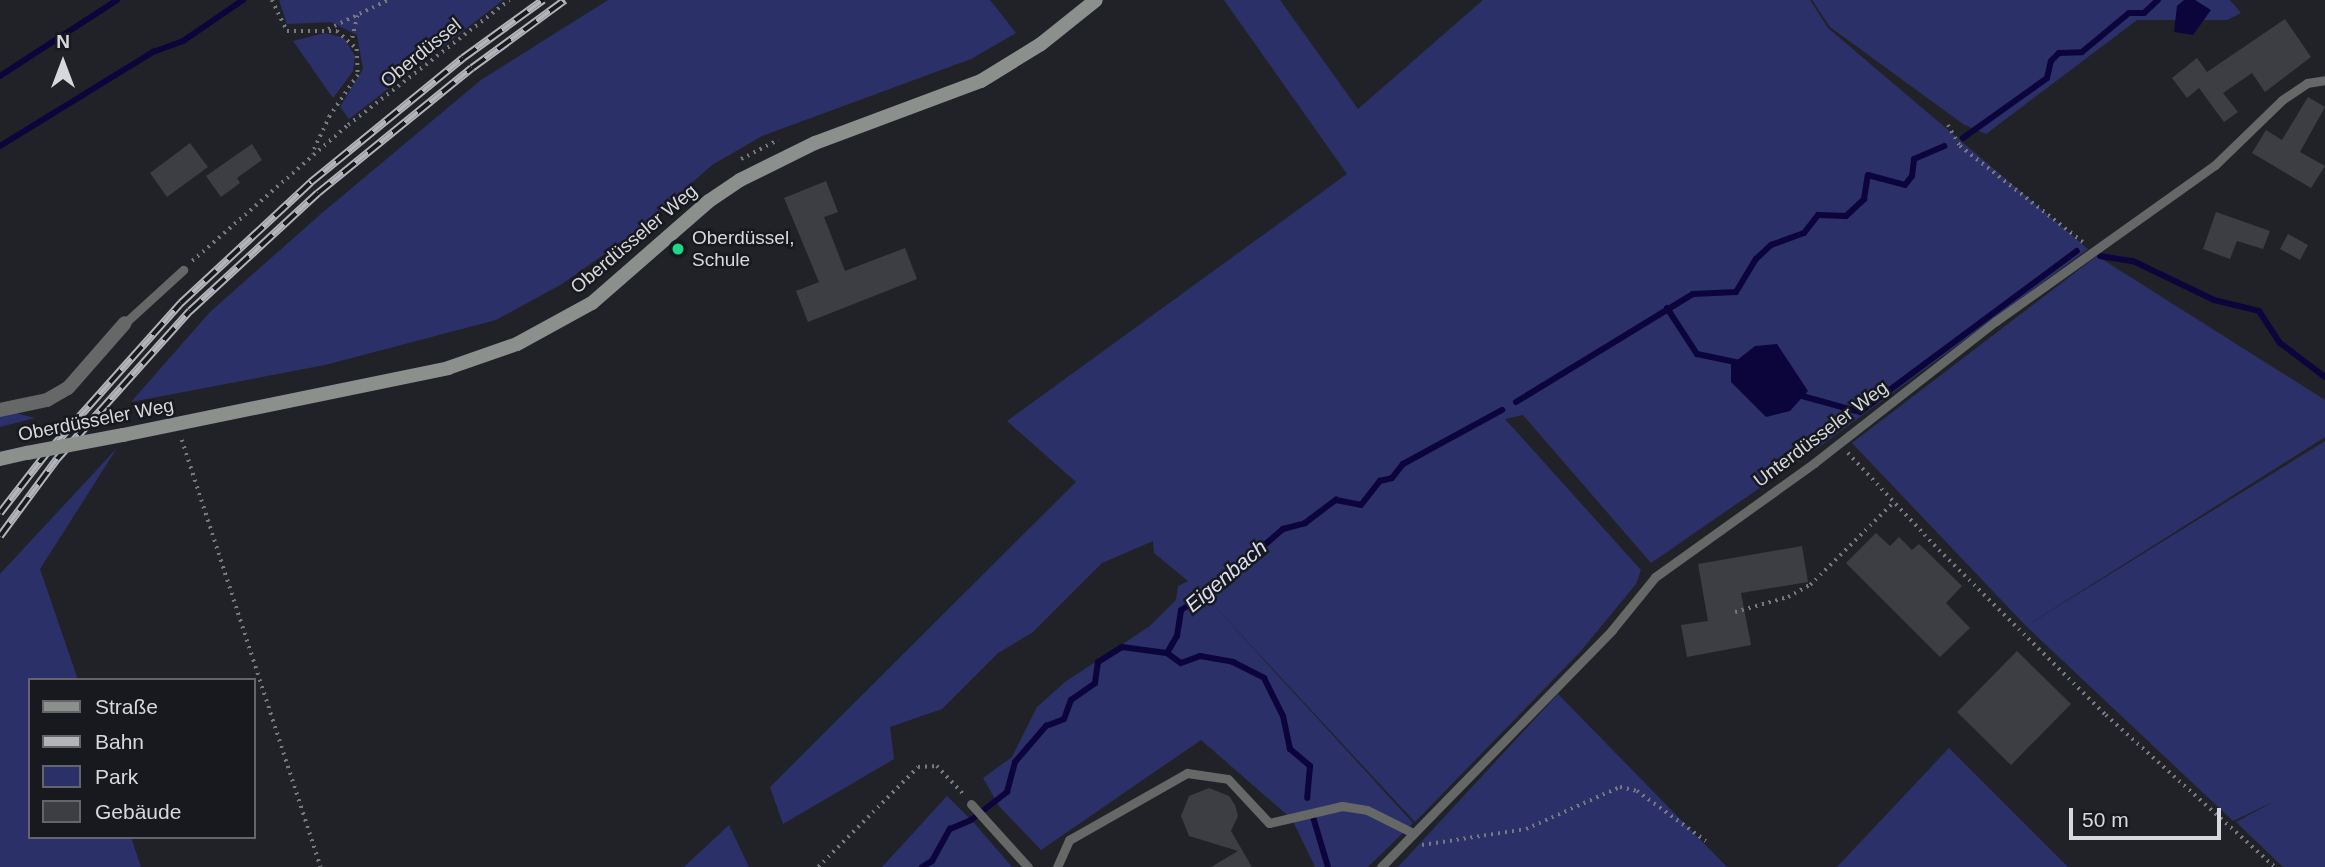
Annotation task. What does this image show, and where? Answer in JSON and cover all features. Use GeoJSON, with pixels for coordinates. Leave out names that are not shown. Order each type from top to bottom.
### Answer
{"type":"FeatureCollection","features":[{"type":"Feature","properties":{"kind":"street","name":"Oberdüsseler Weg"},"geometry":{"type":"LineString","coordinates":[[0,459],[448,369],[534,337],[605,293],[709,201],[740,180],[815,143],[981,80],[1041,44],[1096,0]]}},
{"type":"Feature","properties":{"kind":"street","name":"Oberdüsseler Weg"},"geometry":{"type":"LineString","coordinates":[[0,410],[36,404],[68,387],[125,323]]}},
{"type":"Feature","properties":{"kind":"lane","name":"Unterdüsseler Weg"},"geometry":{"type":"LineString","coordinates":[[1381,867],[1612,629],[1655,577],[2215,165],[2282,100],[2307,83],[2325,80]]}},
{"type":"Feature","properties":{"kind":"lane","name":"Oberdüsseler Weg"},"geometry":{"type":"LineString","coordinates":[[125,323],[183,270]]}},
{"type":"Feature","properties":{"kind":"lane"},"geometry":{"type":"LineString","coordinates":[[1057,867],[1069,840],[1187,773],[1228,779],[1269,823],[1342,806],[1367,810],[1413,832]]}},
{"type":"Feature","properties":{"kind":"lane"},"geometry":{"type":"LineString","coordinates":[[971,804],[1028,867]]}},
{"type":"Feature","properties":{"kind":"path"},"geometry":{"type":"LineString","coordinates":[[272,0],[287,31],[298,34],[337,30],[352,40]]}},
{"type":"Feature","properties":{"kind":"path"},"geometry":{"type":"LineString","coordinates":[[326,30],[388,0]]}},
{"type":"Feature","properties":{"kind":"path","name":"Oberdüssel"},"geometry":{"type":"LineString","coordinates":[[312,156],[509,0]]}},
{"type":"Feature","properties":{"kind":"path"},"geometry":{"type":"LineString","coordinates":[[183,270],[312,156],[330,116],[358,75],[358,55],[352,40],[352,25],[359,14]]}},
{"type":"Feature","properties":{"kind":"path"},"geometry":{"type":"LineString","coordinates":[[1948,125],[1960,146],[2095,251]]}},
{"type":"Feature","properties":{"kind":"path"},"geometry":{"type":"LineString","coordinates":[[729,166],[782,138]]}},
{"type":"Feature","properties":{"kind":"path"},"geometry":{"type":"LineString","coordinates":[[177,425],[321,867]]}},
{"type":"Feature","properties":{"kind":"path"},"geometry":{"type":"LineString","coordinates":[[1839,444],[2106,715],[2275,867]]}},
{"type":"Feature","properties":{"kind":"path"},"geometry":{"type":"LineString","coordinates":[[1735,612],[1788,597],[1810,585],[1894,502]]}},
{"type":"Feature","properties":{"kind":"path"},"geometry":{"type":"LineString","coordinates":[[818,867],[918,767],[937,766],[971,804]]}},
{"type":"Feature","properties":{"kind":"path"},"geometry":{"type":"LineString","coordinates":[[1396,849],[1526,829],[1620,787],[1637,791],[1706,841]]}},
{"type":"Feature","properties":{"kind":"green space"},"geometry":{"type":"Polygon","coordinates":[[[279,0],[503,0],[349,119],[340,107],[363,69],[357,35],[331,22],[287,24],[279,0]]]}},
{"type":"Feature","properties":{"kind":"green space"},"geometry":{"type":"Polygon","coordinates":[[[608,0],[990,0],[1016,33],[971,59],[762,136],[712,165],[640,229],[562,284],[496,320],[325,365],[131,402],[210,312],[322,213],[481,80],[608,0]]]}},
{"type":"Feature","properties":{"kind":"green space"},"geometry":{"type":"Polygon","coordinates":[[[1224,0],[1280,0],[1358,109],[1483,0],[1810,0],[1828,28],[2088,249],[1819,447],[1651,563],[1523,415],[1505,419],[1641,570],[1636,584],[1580,652],[1415,822],[1208,599],[1413,823],[1368,867],[1315,867],[1292,819],[1201,740],[1041,850],[999,806],[983,778],[1012,757],[1037,707],[1065,682],[1150,626],[1176,600],[1178,586],[1188,581],[1154,553],[1153,541],[1102,563],[1033,632],[998,653],[942,709],[890,727],[894,759],[783,824],[770,787],[1076,482],[1007,421],[1347,174],[1224,0]]]}},
{"type":"Feature","properties":{"kind":"green space"},"geometry":{"type":"Polygon","coordinates":[[[1812,0],[2230,0],[2241,13],[2227,20],[2137,20],[1986,134],[1963,124],[1830,27],[1812,0]]]}},
{"type":"Feature","properties":{"kind":"green space"},"geometry":{"type":"Polygon","coordinates":[[[325,33],[344,38],[355,56],[353,71],[333,98],[293,41],[325,33]]]}},
{"type":"Feature","properties":{"kind":"green space"},"geometry":{"type":"Polygon","coordinates":[[[2097,256],[2325,400],[2325,437],[2031,623],[2325,441],[2325,867],[2283,867],[2236,822],[2277,800],[2233,821],[2026,626],[1852,443],[2097,256]]]}},
{"type":"Feature","properties":{"kind":"green space"},"geometry":{"type":"Polygon","coordinates":[[[0,409],[35,418],[0,427],[0,409]]]}},
{"type":"Feature","properties":{"kind":"green space"},"geometry":{"type":"Polygon","coordinates":[[[117,448],[40,569],[77,678],[28,678],[28,839],[132,839],[141,867],[0,867],[0,574],[117,448]]]}},
{"type":"Feature","properties":{"kind":"green space"},"geometry":{"type":"Polygon","coordinates":[[[1558,694],[1727,867],[1398,867],[1558,694]]]}},
{"type":"Feature","properties":{"kind":"green space"},"geometry":{"type":"Polygon","coordinates":[[[1949,748],[2068,867],[1837,867],[1949,748]]]}},
{"type":"Feature","properties":{"kind":"green space"},"geometry":{"type":"Polygon","coordinates":[[[947,796],[1012,867],[882,867],[947,796]]]}},
{"type":"Feature","properties":{"kind":"green space"},"geometry":{"type":"Polygon","coordinates":[[[729,825],[749,867],[684,867],[729,825]]]}},
{"type":"Feature","properties":{"kind":"shaded area"},"geometry":{"type":"Polygon","coordinates":[[[2184,0],[2195,0],[2211,10],[2193,35],[2174,32],[2177,6],[2184,0]]]}},
{"type":"Feature","properties":{"kind":"shaded area"},"geometry":{"type":"Polygon","coordinates":[[[1777,344],[1808,391],[1790,411],[1766,417],[1731,382],[1731,365],[1755,346],[1777,344]]]}},
{"type":"Feature","properties":{"kind":"building"},"geometry":{"type":"Polygon","coordinates":[[[2285,19],[2311,57],[2265,92],[2252,73],[2223,93],[2238,112],[2224,122],[2199,88],[2187,98],[2172,78],[2197,58],[2207,72],[2285,19]]]}},
{"type":"Feature","properties":{"kind":"building"},"geometry":{"type":"Polygon","coordinates":[[[2308,97],[2325,107],[2300,152],[2325,166],[2311,188],[2252,153],[2266,130],[2282,140],[2308,97]]]}},
{"type":"Feature","properties":{"kind":"building"},"geometry":{"type":"Polygon","coordinates":[[[190,143],[208,167],[167,197],[150,173],[190,143]]]}},
{"type":"Feature","properties":{"kind":"building"},"geometry":{"type":"Polygon","coordinates":[[[252,144],[262,160],[237,178],[240,183],[221,197],[206,176],[252,144]]]}},
{"type":"Feature","properties":{"kind":"building"},"geometry":{"type":"Polygon","coordinates":[[[826,181],[838,212],[824,217],[845,271],[905,248],[917,279],[808,322],[796,291],[819,282],[784,198],[826,181]]]}},
{"type":"Feature","properties":{"kind":"building"},"geometry":{"type":"Polygon","coordinates":[[[2216,212],[2270,231],[2263,249],[2237,241],[2230,259],[2203,249],[2216,212]]]}},
{"type":"Feature","properties":{"kind":"building"},"geometry":{"type":"Polygon","coordinates":[[[2288,234],[2308,245],[2300,260],[2280,249],[2288,234]]]}},
{"type":"Feature","properties":{"kind":"building"},"geometry":{"type":"Polygon","coordinates":[[[1876,533],[1890,546],[1899,537],[1912,550],[1919,544],[1962,586],[1946,603],[1970,628],[1940,657],[1846,563],[1876,533]]]}},
{"type":"Feature","properties":{"kind":"building"},"geometry":{"type":"Polygon","coordinates":[[[1802,546],[1808,582],[1741,593],[1751,645],[1687,657],[1681,625],[1708,621],[1698,564],[1802,546]]]}},
{"type":"Feature","properties":{"kind":"building"},"geometry":{"type":"Polygon","coordinates":[[[2017,651],[2071,704],[2011,765],[1957,712],[2017,651]]]}},
{"type":"Feature","properties":{"kind":"building"},"geometry":{"type":"Polygon","coordinates":[[[1209,788],[1229,796],[1235,805],[1238,816],[1231,831],[1252,867],[1211,867],[1238,851],[1189,836],[1181,816],[1189,796],[1209,788]]]}},
{"type":"Feature","properties":{"kind":"waterway"},"geometry":{"type":"LineString","coordinates":[[0,76],[117,0]]}},
{"type":"Feature","properties":{"kind":"waterway"},"geometry":{"type":"LineString","coordinates":[[0,146],[153,52],[183,41],[243,0]]}},
{"type":"Feature","properties":{"kind":"waterway","name":"Eigenbach"},"geometry":{"type":"LineString","coordinates":[[1963,138],[2047,78],[2051,61],[2059,53],[2082,52],[2129,13],[2144,13],[2158,0]]}},
{"type":"Feature","properties":{"kind":"waterway","name":"Eigenbach"},"geometry":{"type":"LineString","coordinates":[[1516,402],[1693,294],[1736,292],[1756,259],[1771,245],[1804,233],[1818,215],[1846,216],[1864,199],[1868,175],[1905,185],[1912,176],[1914,159],[1944,146]]}},
{"type":"Feature","properties":{"kind":"waterway"},"geometry":{"type":"LineString","coordinates":[[1795,394],[1860,412],[2077,251]]}},
{"type":"Feature","properties":{"kind":"waterway"},"geometry":{"type":"LineString","coordinates":[[2100,256],[2133,261],[2214,300],[2259,311],[2280,343],[2325,377]]}},
{"type":"Feature","properties":{"kind":"waterway"},"geometry":{"type":"LineString","coordinates":[[1667,308],[1697,354],[1740,363]]}},
{"type":"Feature","properties":{"kind":"waterway","name":"Eigenbach"},"geometry":{"type":"LineString","coordinates":[[922,867],[932,861],[950,829],[971,820],[1007,792],[1015,762],[1046,726],[1064,719],[1071,700],[1095,683],[1098,662],[1122,647],[1167,653],[1177,636],[1181,610],[1211,591],[1283,529],[1305,523],[1336,500],[1361,505],[1380,481],[1392,478],[1403,464],[1502,410]]}},
{"type":"Feature","properties":{"kind":"waterway"},"geometry":{"type":"LineString","coordinates":[[1167,653],[1181,663],[1200,656],[1233,662],[1264,678],[1283,716],[1290,749],[1310,766],[1307,798]]}},
{"type":"Feature","properties":{"kind":"waterway"},"geometry":{"type":"LineString","coordinates":[[1313,817],[1328,867]]}},
{"type":"Feature","properties":{"kind":"railway"},"geometry":{"type":"LineString","coordinates":[[0,513],[46,454],[181,303],[311,182],[463,58],[543,0]]}},
{"type":"Feature","properties":{"kind":"railway"},"geometry":{"type":"LineString","coordinates":[[0,536],[57,459],[190,311],[318,193],[472,68],[565,0]]}},
{"type":"Feature","properties":{"kind":"place","name":"Oberdüssel, Schule"},"geometry":{"type":"Point","coordinates":[678,249]}}]}
